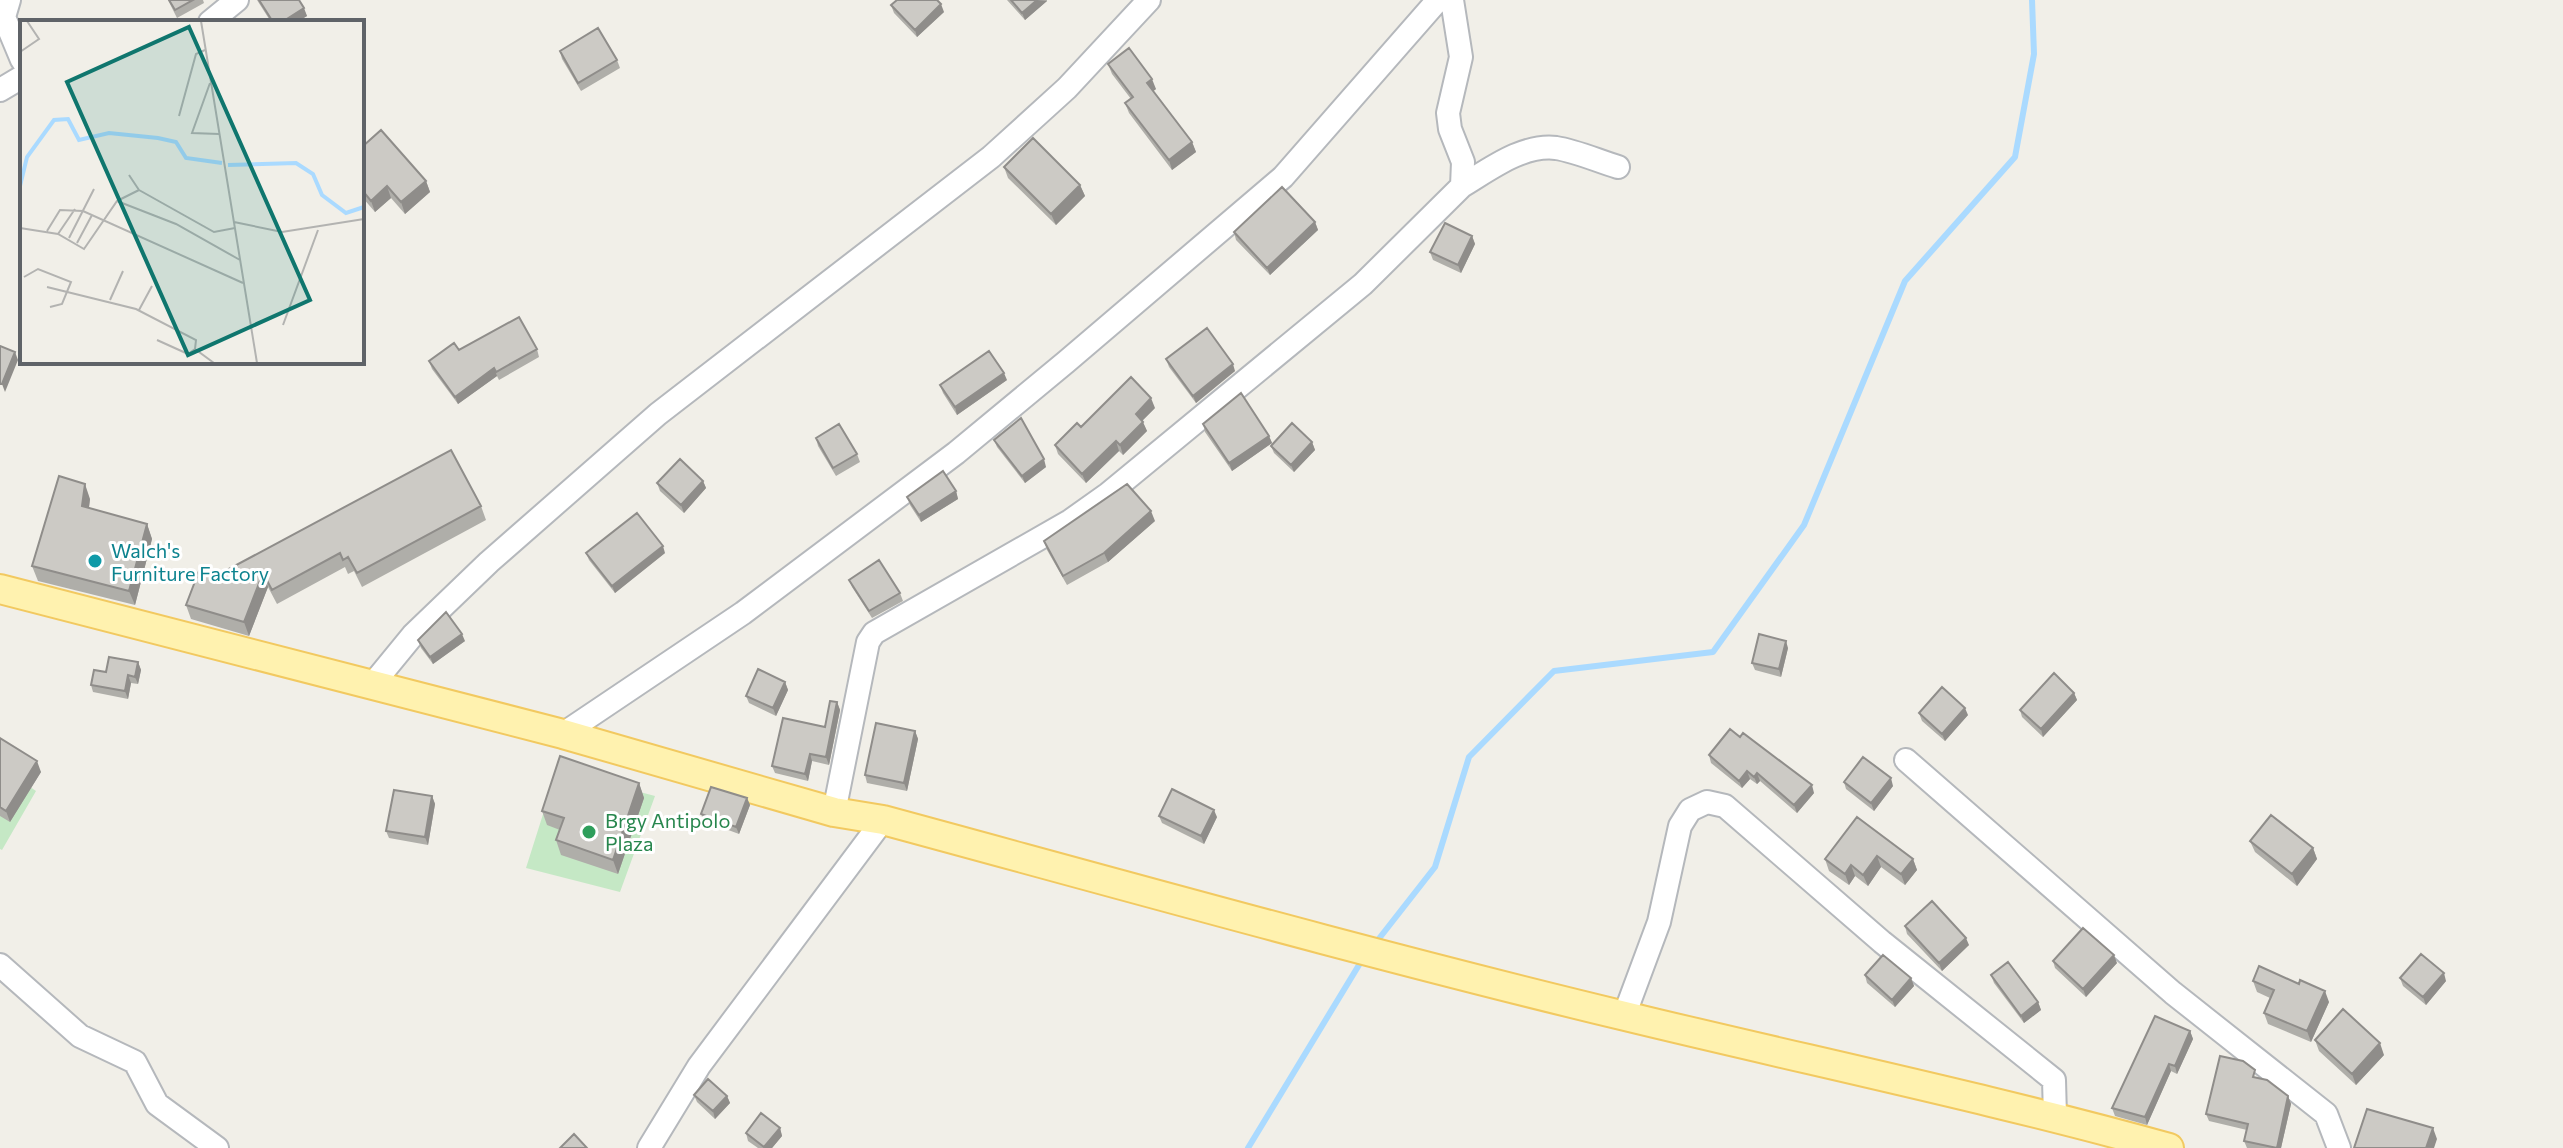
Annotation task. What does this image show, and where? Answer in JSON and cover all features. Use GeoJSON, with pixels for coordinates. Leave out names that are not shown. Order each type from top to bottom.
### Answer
{"type":"FeatureCollection","features":[{"type":"Feature","properties":{"kind":"main road"},"geometry":{"type":"LineString","coordinates":[[0,589],[563,734],[834,812],[883,820],[1410,962],[1624,1016],[2055,1116],[2169,1148]]}},
{"type":"Feature","properties":{"kind":"street"},"geometry":{"type":"LineString","coordinates":[[9,0],[4,17],[20,55]]}},
{"type":"Feature","properties":{"kind":"street"},"geometry":{"type":"LineString","coordinates":[[212,20],[237,0]]}},
{"type":"Feature","properties":{"kind":"street"},"geometry":{"type":"LineString","coordinates":[[372,685],[413,635],[489,562],[658,414],[991,157],[1067,88],[1149,0]]}},
{"type":"Feature","properties":{"kind":"street"},"geometry":{"type":"LineString","coordinates":[[563,734],[743,613],[956,453],[1078,352],[1283,177],[1438,0]]}},
{"type":"Feature","properties":{"kind":"street"},"geometry":{"type":"LineString","coordinates":[[1452,0],[1461,57],[1448,113],[1463,162],[1462,186]]}},
{"type":"Feature","properties":{"kind":"street"},"geometry":{"type":"LineString","coordinates":[[0,90],[20,78]]}},
{"type":"Feature","properties":{"kind":"street"},"geometry":{"type":"LineString","coordinates":[[834,812],[868,642],[874,633],[1070,521],[1108,494],[1363,284],[1462,186],[1516,155],[1538,149],[1556,148],[1618,167]]}},
{"type":"Feature","properties":{"kind":"street"},"geometry":{"type":"LineString","coordinates":[[1906,760],[2173,993],[2326,1114],[2339,1148]]}},
{"type":"Feature","properties":{"kind":"street"},"geometry":{"type":"LineString","coordinates":[[1624,1016],[1659,922],[1680,826],[1690,810],[1707,802],[1725,806],[1882,942],[2054,1080],[2055,1116]]}},
{"type":"Feature","properties":{"kind":"street"},"geometry":{"type":"LineString","coordinates":[[649,1148],[699,1066],[883,820]]}},
{"type":"Feature","properties":{"kind":"street"},"geometry":{"type":"LineString","coordinates":[[0,965],[80,1036],[135,1062],[157,1104],[217,1148]]}},
{"type":"Feature","properties":{"kind":"green space"},"geometry":{"type":"Polygon","coordinates":[[[0,766],[36,791],[2,850],[0,849],[0,766]]]}},
{"type":"Feature","properties":{"kind":"green space","name":"Brgy Antipolo Plaza"},"geometry":{"type":"Polygon","coordinates":[[[557,770],[655,796],[620,892],[526,868],[557,770]]]}},
{"type":"Feature","properties":{"kind":"building"},"geometry":{"type":"Polygon","coordinates":[[[169,0],[193,0],[175,10],[169,0]]]}},
{"type":"Feature","properties":{"kind":"building"},"geometry":{"type":"Polygon","coordinates":[[[259,0],[299,0],[304,8],[285,20],[272,20],[259,0]]]}},
{"type":"Feature","properties":{"kind":"building"},"geometry":{"type":"Polygon","coordinates":[[[897,0],[937,0],[941,4],[915,30],[891,5],[897,0]]]}},
{"type":"Feature","properties":{"kind":"building"},"geometry":{"type":"Polygon","coordinates":[[[1011,0],[1037,0],[1022,13],[1011,0]]]}},
{"type":"Feature","properties":{"kind":"building"},"geometry":{"type":"Polygon","coordinates":[[[598,28],[617,60],[578,83],[560,51],[598,28]]]}},
{"type":"Feature","properties":{"kind":"building"},"geometry":{"type":"Polygon","coordinates":[[[1129,48],[1152,79],[1147,83],[1192,142],[1169,160],[1125,103],[1133,97],[1108,64],[1129,48]]]}},
{"type":"Feature","properties":{"kind":"building"},"geometry":{"type":"Polygon","coordinates":[[[381,130],[426,181],[401,202],[387,186],[371,201],[364,192],[364,145],[381,130]]]}},
{"type":"Feature","properties":{"kind":"building"},"geometry":{"type":"Polygon","coordinates":[[[1033,138],[1080,185],[1051,214],[1004,167],[1033,138]]]}},
{"type":"Feature","properties":{"kind":"building"},"geometry":{"type":"Polygon","coordinates":[[[1282,187],[1315,222],[1267,268],[1234,232],[1282,187]]]}},
{"type":"Feature","properties":{"kind":"building"},"geometry":{"type":"Polygon","coordinates":[[[1445,223],[1472,236],[1458,265],[1430,252],[1445,223]]]}},
{"type":"Feature","properties":{"kind":"building"},"geometry":{"type":"Polygon","coordinates":[[[519,317],[537,349],[496,372],[494,368],[455,397],[429,361],[454,343],[459,350],[519,317]]]}},
{"type":"Feature","properties":{"kind":"building"},"geometry":{"type":"Polygon","coordinates":[[[1207,328],[1233,364],[1193,396],[1166,359],[1207,328]]]}},
{"type":"Feature","properties":{"kind":"building"},"geometry":{"type":"Polygon","coordinates":[[[0,346],[15,352],[2,384],[0,384],[0,346]]]}},
{"type":"Feature","properties":{"kind":"building"},"geometry":{"type":"Polygon","coordinates":[[[989,351],[1004,373],[955,407],[940,385],[989,351]]]}},
{"type":"Feature","properties":{"kind":"building"},"geometry":{"type":"Polygon","coordinates":[[[1131,377],[1151,398],[1136,414],[1143,422],[1120,445],[1116,441],[1082,474],[1055,445],[1077,423],[1081,427],[1131,377]]]}},
{"type":"Feature","properties":{"kind":"building"},"geometry":{"type":"Polygon","coordinates":[[[1241,393],[1269,436],[1229,463],[1203,424],[1241,393]]]}},
{"type":"Feature","properties":{"kind":"building"},"geometry":{"type":"Polygon","coordinates":[[[1021,418],[1044,459],[1022,476],[994,440],[1021,418]]]}},
{"type":"Feature","properties":{"kind":"building"},"geometry":{"type":"Polygon","coordinates":[[[1292,423],[1312,442],[1291,465],[1271,446],[1292,423]]]}},
{"type":"Feature","properties":{"kind":"building"},"geometry":{"type":"Polygon","coordinates":[[[839,424],[857,454],[833,468],[816,438],[839,424]]]}},
{"type":"Feature","properties":{"kind":"building"},"geometry":{"type":"Polygon","coordinates":[[[451,450],[481,506],[357,573],[348,557],[343,560],[340,553],[272,590],[263,573],[244,622],[186,605],[199,571],[214,577],[451,450]]]}},
{"type":"Feature","properties":{"kind":"building"},"geometry":{"type":"Polygon","coordinates":[[[680,459],[703,481],[681,505],[657,483],[680,459]]]}},
{"type":"Feature","properties":{"kind":"building"},"geometry":{"type":"Polygon","coordinates":[[[943,471],[956,491],[919,515],[907,497],[943,471]]]}},
{"type":"Feature","properties":{"kind":"building","name":"Walch's Furniture Factory"},"geometry":{"type":"Polygon","coordinates":[[[59,476],[85,484],[82,506],[147,524],[129,591],[32,566],[59,476]]]}},
{"type":"Feature","properties":{"kind":"building"},"geometry":{"type":"Polygon","coordinates":[[[1127,484],[1151,511],[1104,553],[1063,576],[1044,541],[1127,484]]]}},
{"type":"Feature","properties":{"kind":"building"},"geometry":{"type":"Polygon","coordinates":[[[637,513],[663,546],[612,586],[586,553],[637,513]]]}},
{"type":"Feature","properties":{"kind":"building"},"geometry":{"type":"Polygon","coordinates":[[[879,560],[900,593],[869,611],[849,580],[879,560]]]}},
{"type":"Feature","properties":{"kind":"building"},"geometry":{"type":"Polygon","coordinates":[[[446,612],[462,634],[430,657],[418,640],[446,612]]]}},
{"type":"Feature","properties":{"kind":"building"},"geometry":{"type":"Polygon","coordinates":[[[1759,634],[1786,641],[1779,669],[1752,663],[1759,634]]]}},
{"type":"Feature","properties":{"kind":"building"},"geometry":{"type":"Polygon","coordinates":[[[109,657],[138,662],[135,677],[128,675],[125,691],[91,685],[94,670],[106,672],[109,657]]]}},
{"type":"Feature","properties":{"kind":"building"},"geometry":{"type":"Polygon","coordinates":[[[758,669],[785,682],[773,708],[746,696],[758,669]]]}},
{"type":"Feature","properties":{"kind":"building"},"geometry":{"type":"Polygon","coordinates":[[[2054,673],[2074,693],[2041,729],[2020,710],[2054,673]]]}},
{"type":"Feature","properties":{"kind":"building"},"geometry":{"type":"Polygon","coordinates":[[[1942,687],[1965,708],[1942,734],[1919,713],[1942,687]]]}},
{"type":"Feature","properties":{"kind":"building"},"geometry":{"type":"Polygon","coordinates":[[[830,701],[837,702],[826,757],[810,754],[805,774],[772,766],[783,718],[825,727],[830,701]]]}},
{"type":"Feature","properties":{"kind":"building"},"geometry":{"type":"Polygon","coordinates":[[[876,723],[915,731],[904,783],[865,775],[876,723]]]}},
{"type":"Feature","properties":{"kind":"building"},"geometry":{"type":"Polygon","coordinates":[[[1730,729],[1740,737],[1743,733],[1812,785],[1794,805],[1757,773],[1754,777],[1747,771],[1739,781],[1709,755],[1730,729]]]}},
{"type":"Feature","properties":{"kind":"building"},"geometry":{"type":"Polygon","coordinates":[[[0,738],[37,761],[6,811],[0,807],[0,738]]]}},
{"type":"Feature","properties":{"kind":"building"},"geometry":{"type":"Polygon","coordinates":[[[560,756],[639,783],[613,860],[556,840],[564,818],[542,811],[560,756]]]}},
{"type":"Feature","properties":{"kind":"building"},"geometry":{"type":"Polygon","coordinates":[[[1863,757],[1891,778],[1871,803],[1844,782],[1863,757]]]}},
{"type":"Feature","properties":{"kind":"building"},"geometry":{"type":"Polygon","coordinates":[[[711,787],[747,798],[736,827],[701,814],[711,787]]]}},
{"type":"Feature","properties":{"kind":"building"},"geometry":{"type":"Polygon","coordinates":[[[1172,789],[1214,810],[1201,836],[1159,816],[1172,789]]]}},
{"type":"Feature","properties":{"kind":"building"},"geometry":{"type":"Polygon","coordinates":[[[394,790],[432,796],[425,837],[386,831],[394,790]]]}},
{"type":"Feature","properties":{"kind":"building"},"geometry":{"type":"Polygon","coordinates":[[[2271,815],[2313,848],[2292,874],[2250,841],[2271,815]]]}},
{"type":"Feature","properties":{"kind":"building"},"geometry":{"type":"Polygon","coordinates":[[[1857,817],[1913,859],[1901,874],[1877,856],[1863,875],[1851,865],[1845,874],[1825,859],[1857,817]]]}},
{"type":"Feature","properties":{"kind":"building"},"geometry":{"type":"Polygon","coordinates":[[[1932,901],[1966,938],[1939,963],[1905,926],[1932,901]]]}},
{"type":"Feature","properties":{"kind":"building"},"geometry":{"type":"Polygon","coordinates":[[[2083,928],[2114,955],[2083,989],[2053,961],[2083,928]]]}},
{"type":"Feature","properties":{"kind":"building"},"geometry":{"type":"Polygon","coordinates":[[[2421,954],[2444,973],[2423,997],[2400,978],[2421,954]]]}},
{"type":"Feature","properties":{"kind":"building"},"geometry":{"type":"Polygon","coordinates":[[[1883,955],[1911,978],[1892,1000],[1865,975],[1883,955]]]}},
{"type":"Feature","properties":{"kind":"building"},"geometry":{"type":"Polygon","coordinates":[[[2008,962],[2038,1002],[2021,1016],[1991,975],[2008,962]]]}},
{"type":"Feature","properties":{"kind":"building"},"geometry":{"type":"Polygon","coordinates":[[[2259,966],[2299,984],[2300,980],[2325,991],[2307,1031],[2264,1013],[2274,990],[2253,981],[2259,966]]]}},
{"type":"Feature","properties":{"kind":"building"},"geometry":{"type":"Polygon","coordinates":[[[2343,1009],[2380,1043],[2352,1074],[2315,1040],[2343,1009]]]}},
{"type":"Feature","properties":{"kind":"building"},"geometry":{"type":"Polygon","coordinates":[[[2155,1016],[2190,1031],[2175,1066],[2169,1064],[2145,1117],[2112,1108],[2155,1016]]]}},
{"type":"Feature","properties":{"kind":"building"},"geometry":{"type":"Polygon","coordinates":[[[2220,1056],[2243,1061],[2255,1070],[2253,1077],[2267,1080],[2288,1096],[2277,1148],[2244,1141],[2248,1124],[2206,1114],[2220,1056]]]}},
{"type":"Feature","properties":{"kind":"building"},"geometry":{"type":"Polygon","coordinates":[[[708,1079],[727,1096],[713,1111],[694,1095],[708,1079]]]}},
{"type":"Feature","properties":{"kind":"building"},"geometry":{"type":"Polygon","coordinates":[[[2367,1109],[2433,1128],[2426,1148],[2354,1148],[2367,1109]]]}},
{"type":"Feature","properties":{"kind":"building"},"geometry":{"type":"Polygon","coordinates":[[[761,1113],[780,1128],[764,1147],[746,1133],[761,1113]]]}},
{"type":"Feature","properties":{"kind":"building"},"geometry":{"type":"Polygon","coordinates":[[[574,1134],[587,1148],[560,1148],[574,1134]]]}},
{"type":"Feature","properties":{"kind":"waterway"},"geometry":{"type":"LineString","coordinates":[[1374,945],[1435,867],[1469,757],[1554,671],[1713,652],[1804,525],[1905,281],[2015,157],[2034,54],[2032,0]]}},
{"type":"Feature","properties":{"kind":"waterway"},"geometry":{"type":"LineString","coordinates":[[1248,1148],[1362,960]]}},
{"type":"Feature","properties":{"kind":"place","name":"Walch's Furniture Factory"},"geometry":{"type":"Point","coordinates":[95,561]}},
{"type":"Feature","properties":{"kind":"place","name":"Brgy Antipolo Plaza"},"geometry":{"type":"Point","coordinates":[589,832]}}]}
